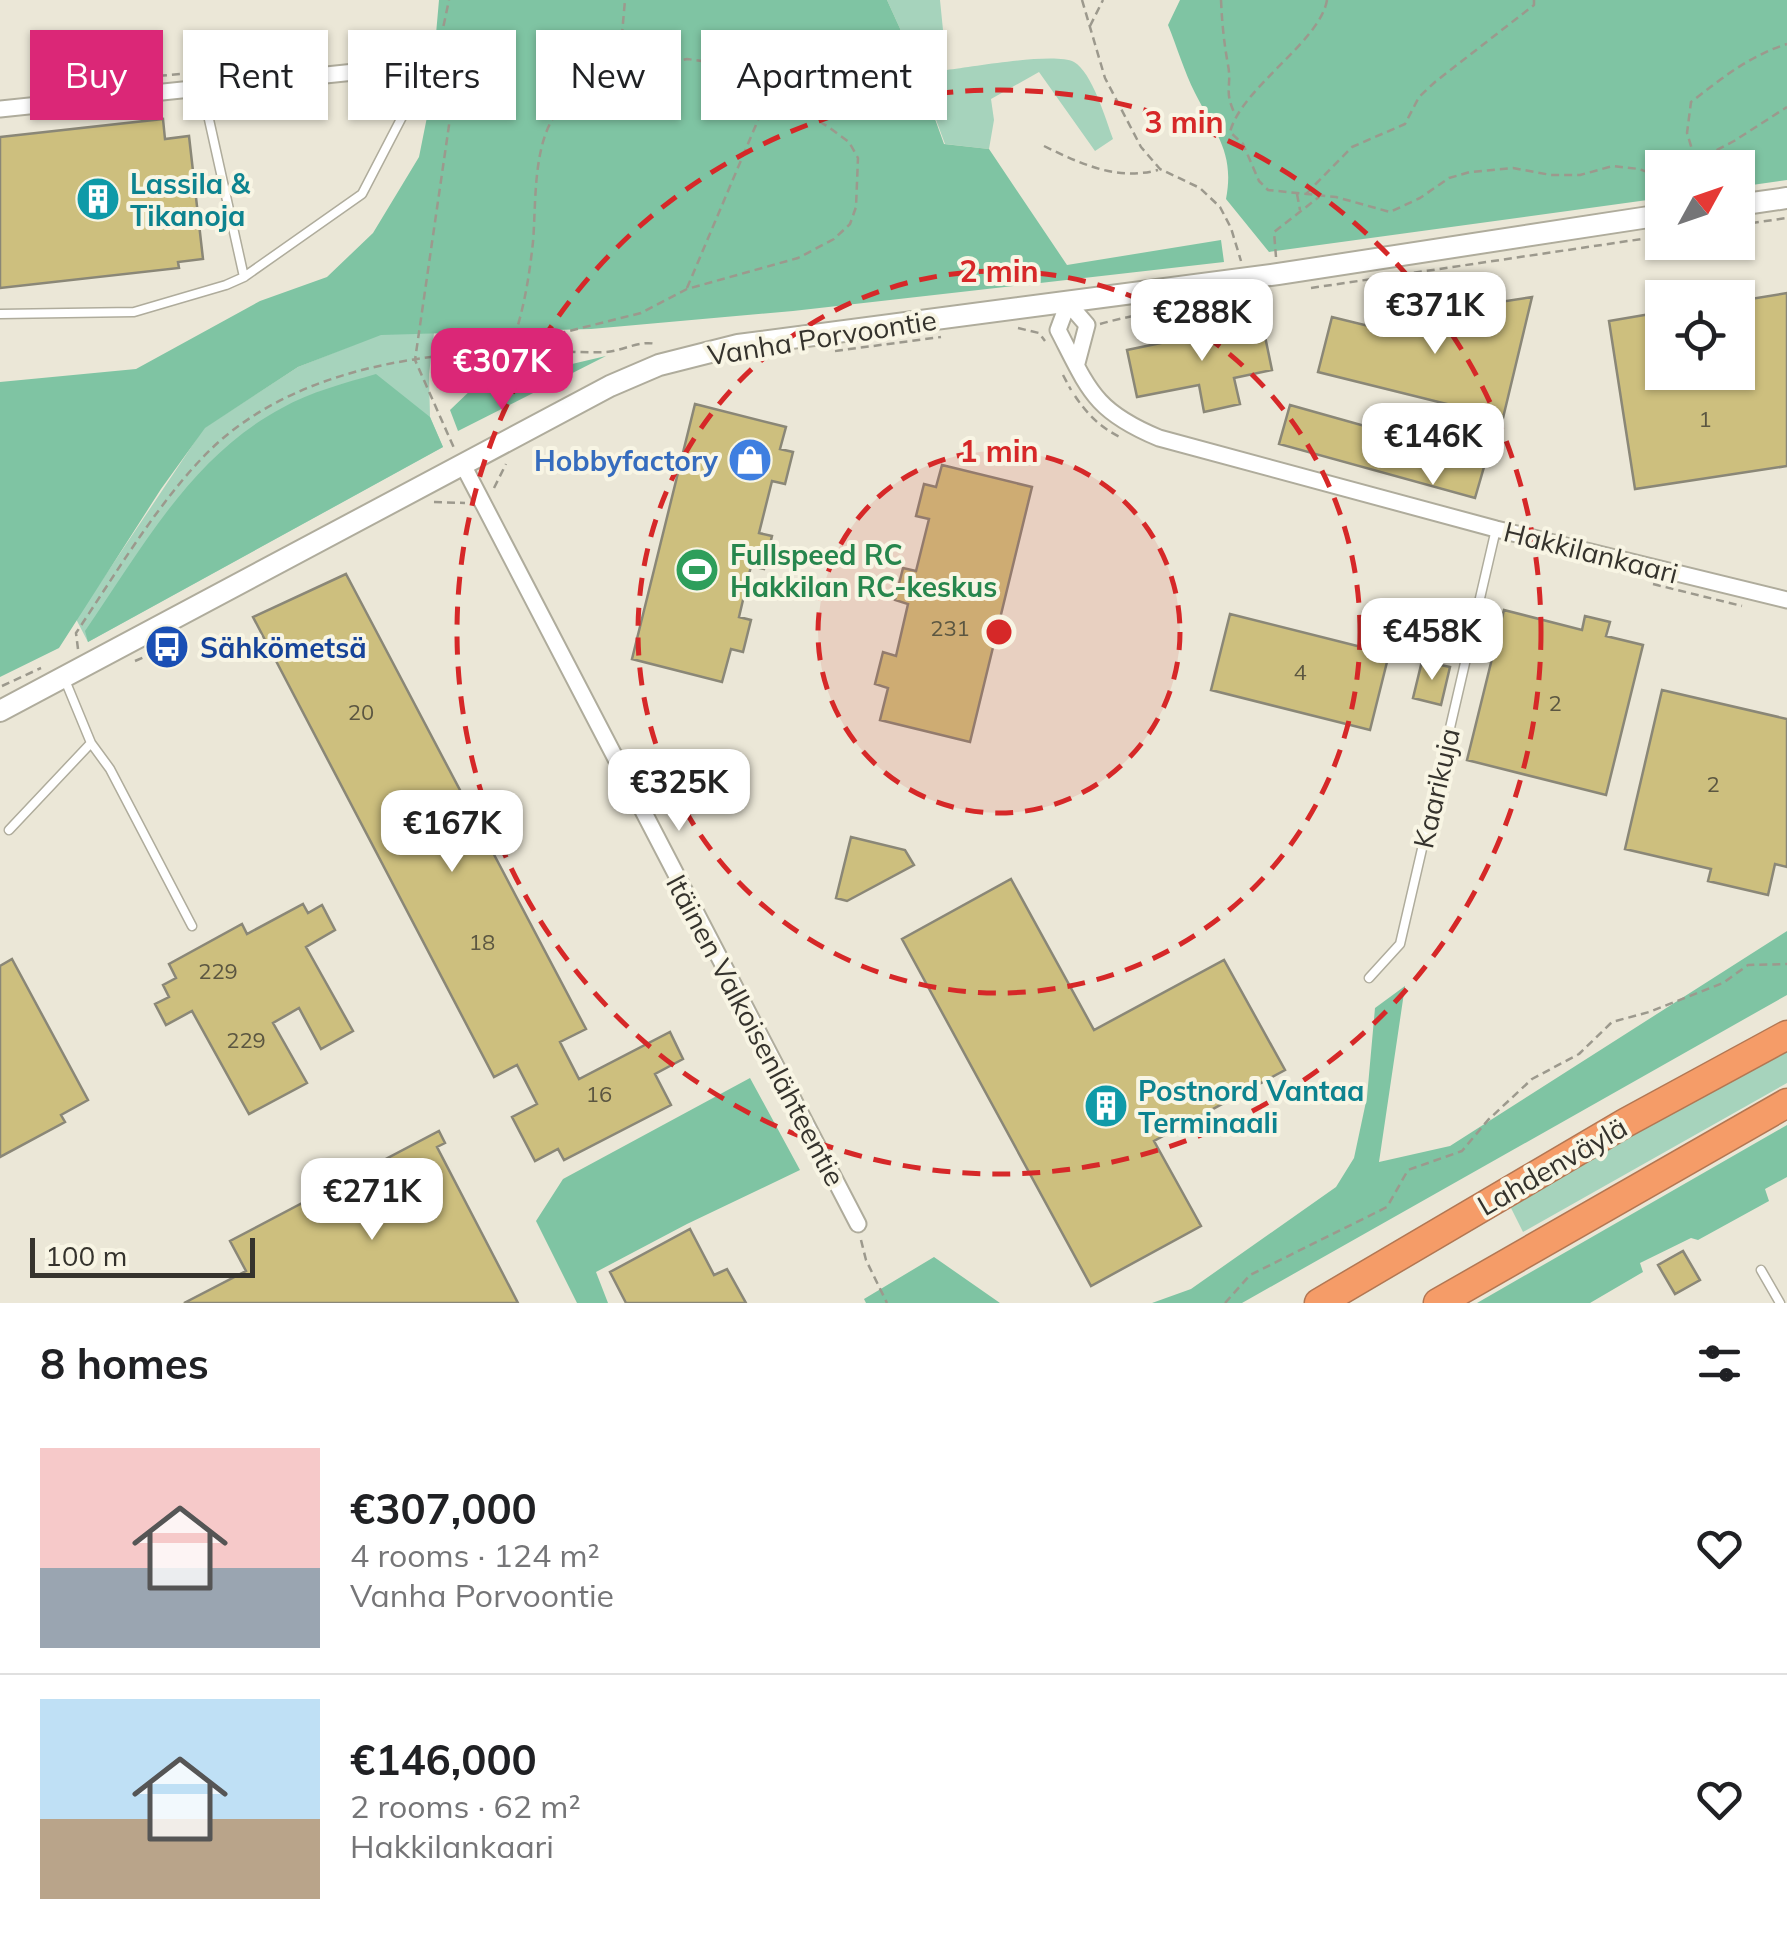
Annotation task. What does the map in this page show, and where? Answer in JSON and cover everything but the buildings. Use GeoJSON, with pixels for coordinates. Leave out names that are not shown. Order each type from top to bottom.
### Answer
{"type":"FeatureCollection","features":[{"type":"Feature","properties":{"kind":"highway","name":"Lahdenväylä"},"geometry":{"type":"LineString","coordinates":[[1319,1303],[1625,1123],[1787,1034]]}},
{"type":"Feature","properties":{"kind":"highway"},"geometry":{"type":"LineString","coordinates":[[1438,1303],[1787,1103]]}},
{"type":"Feature","properties":{"kind":"main road"},"geometry":{"type":"LineString","coordinates":[[1755,203],[1787,198]]}},
{"type":"Feature","properties":{"kind":"main road","name":"Vanha Porvoontie"},"geometry":{"type":"LineString","coordinates":[[0,712],[462,462],[659,365],[738,345],[1068,303],[1251,287],[1278,274],[1645,218]]}},
{"type":"Feature","properties":{"kind":"street"},"geometry":{"type":"LineString","coordinates":[[0,109],[183,90]]}},
{"type":"Feature","properties":{"kind":"street"},"geometry":{"type":"LineString","coordinates":[[1068,303],[1096,329],[1078,363]]}},
{"type":"Feature","properties":{"kind":"street","name":"Hakkilankaari"},"geometry":{"type":"LineString","coordinates":[[1068,303],[1058,330],[1090,391],[1123,423],[1159,438],[1496,529],[1787,600]]}},
{"type":"Feature","properties":{"kind":"street","name":"Itäinen Valkoisenlähteentie"},"geometry":{"type":"LineString","coordinates":[[462,462],[858,1224]]}},
{"type":"Feature","properties":{"kind":"lane"},"geometry":{"type":"LineString","coordinates":[[209,120],[244,276]]}},
{"type":"Feature","properties":{"kind":"lane"},"geometry":{"type":"LineString","coordinates":[[0,314],[134,312],[226,285],[362,194],[400,120]]}},
{"type":"Feature","properties":{"kind":"lane","name":"Kaarikuja"},"geometry":{"type":"LineString","coordinates":[[1370,978],[1400,944],[1496,529]]}},
{"type":"Feature","properties":{"kind":"lane"},"geometry":{"type":"LineString","coordinates":[[63,676],[91,742],[110,769],[192,926]]}},
{"type":"Feature","properties":{"kind":"lane"},"geometry":{"type":"LineString","coordinates":[[9,830],[91,742]]}},
{"type":"Feature","properties":{"kind":"lane"},"geometry":{"type":"LineString","coordinates":[[1761,1270],[1780,1303]]}},
{"type":"Feature","properties":{"kind":"path"},"geometry":{"type":"LineString","coordinates":[[443,30],[450,0]]}},
{"type":"Feature","properties":{"kind":"path"},"geometry":{"type":"LineString","coordinates":[[622,30],[625,0]]}},
{"type":"Feature","properties":{"kind":"path"},"geometry":{"type":"LineString","coordinates":[[1082,0],[1105,78],[1121,114],[1160,169],[1200,188],[1220,207],[1251,287],[1178,310],[1124,316],[1096,329]]}},
{"type":"Feature","properties":{"kind":"path"},"geometry":{"type":"LineString","coordinates":[[1090,27],[1103,0]]}},
{"type":"Feature","properties":{"kind":"path"},"geometry":{"type":"LineString","coordinates":[[1222,0],[1223,44],[1229,69],[1226,96],[1235,113]]}},
{"type":"Feature","properties":{"kind":"path"},"geometry":{"type":"LineString","coordinates":[[1327,0],[1308,32],[1235,113],[1230,132],[1243,144],[1258,181],[1268,190],[1336,197],[1390,212],[1449,178],[1470,172],[1513,168],[1580,175],[1613,166],[1645,172]]}},
{"type":"Feature","properties":{"kind":"path"},"geometry":{"type":"LineString","coordinates":[[1305,195],[1352,147],[1405,124],[1419,97],[1475,48],[1534,5],[1534,0]]}},
{"type":"Feature","properties":{"kind":"path"},"geometry":{"type":"LineString","coordinates":[[1692,150],[1687,133],[1691,102],[1738,65],[1787,44]]}},
{"type":"Feature","properties":{"kind":"path"},"geometry":{"type":"LineString","coordinates":[[1714,150],[1787,108]]}},
{"type":"Feature","properties":{"kind":"path"},"geometry":{"type":"LineString","coordinates":[[450,120],[415,360],[462,462]]}},
{"type":"Feature","properties":{"kind":"path"},"geometry":{"type":"LineString","coordinates":[[510,350],[520,321],[529,270],[533,205],[552,120]]}},
{"type":"Feature","properties":{"kind":"path"},"geometry":{"type":"LineString","coordinates":[[687,289],[758,120]]}},
{"type":"Feature","properties":{"kind":"path"},"geometry":{"type":"LineString","coordinates":[[521,351],[565,332],[641,312],[687,289],[798,258],[834,239],[850,224],[856,207],[858,158],[849,142],[814,120]]}},
{"type":"Feature","properties":{"kind":"path"},"geometry":{"type":"LineString","coordinates":[[1044,146],[1112,173],[1137,176],[1160,169]]}},
{"type":"Feature","properties":{"kind":"path"},"geometry":{"type":"LineString","coordinates":[[1297,194],[1300,212]]}},
{"type":"Feature","properties":{"kind":"path"},"geometry":{"type":"LineString","coordinates":[[1278,274],[1274,232],[1320,196]]}},
{"type":"Feature","properties":{"kind":"path"},"geometry":{"type":"LineString","coordinates":[[1755,223],[1787,218]]}},
{"type":"Feature","properties":{"kind":"path"},"geometry":{"type":"LineString","coordinates":[[1308,288],[1645,238]]}},
{"type":"Feature","properties":{"kind":"path"},"geometry":{"type":"LineString","coordinates":[[1013,327],[1039,333],[1047,344]]}},
{"type":"Feature","properties":{"kind":"path"},"geometry":{"type":"LineString","coordinates":[[831,352],[942,338]]}},
{"type":"Feature","properties":{"kind":"path"},"geometry":{"type":"LineString","coordinates":[[78,650],[76,633],[178,486],[222,439],[278,402],[380,364],[510,350],[608,352],[646,341],[656,344]]}},
{"type":"Feature","properties":{"kind":"path"},"geometry":{"type":"LineString","coordinates":[[1060,369],[1086,412],[1107,431],[1122,438]]}},
{"type":"Feature","properties":{"kind":"path"},"geometry":{"type":"LineString","coordinates":[[432,502],[463,505],[494,488],[507,462]]}},
{"type":"Feature","properties":{"kind":"path"},"geometry":{"type":"LineString","coordinates":[[1641,581],[1750,608]]}},
{"type":"Feature","properties":{"kind":"path"},"geometry":{"type":"LineString","coordinates":[[130,662],[167,647],[192,628]]}},
{"type":"Feature","properties":{"kind":"path"},"geometry":{"type":"LineString","coordinates":[[1225,1303],[1250,1275],[1387,1207],[1408,1170],[1462,1151],[1532,1079],[1578,1054],[1612,1022],[1650,1012],[1724,983],[1748,965],[1787,964]]}},
{"type":"Feature","properties":{"kind":"path"},"geometry":{"type":"LineString","coordinates":[[858,1224],[866,1260],[886,1303]]}},
{"type":"Feature","properties":{"kind":"green space"},"geometry":{"type":"Polygon","coordinates":[[[439,0],[887,0],[901,30],[701,30],[701,120],[935,120],[944,144],[989,149],[1067,265],[1221,240],[1224,262],[793,311],[591,329],[381,335],[298,367],[205,428],[59,648],[0,677],[0,382],[136,369],[260,301],[327,277],[373,233],[419,157],[426,120],[516,120],[516,30],[436,30],[439,0]]]}},
{"type":"Feature","properties":{"kind":"green space"},"geometry":{"type":"Polygon","coordinates":[[[887,0],[940,0],[943,30],[901,30],[887,0]]]}},
{"type":"Feature","properties":{"kind":"green space"},"geometry":{"type":"Polygon","coordinates":[[[1180,0],[1787,0],[1787,180],[1755,185],[1755,150],[1645,150],[1645,200],[1269,252],[1226,199],[1225,155],[1191,85],[1168,25],[1180,0]]]}},
{"type":"Feature","properties":{"kind":"green space"},"geometry":{"type":"Polygon","coordinates":[[[1032,59],[1064,59],[1081,67],[1113,139],[1095,151],[1039,72],[991,99],[994,120],[989,149],[945,144],[936,120],[947,120],[947,70],[1032,59]]]}},
{"type":"Feature","properties":{"kind":"green space"},"geometry":{"type":"Polygon","coordinates":[[[434,333],[429,374],[430,417],[443,447],[88,642],[76,619],[204,428],[298,367],[381,334],[434,333]]]}},
{"type":"Feature","properties":{"kind":"green space"},"geometry":{"type":"Polygon","coordinates":[[[606,356],[458,431],[450,410],[474,387],[606,356]]]}},
{"type":"Feature","properties":{"kind":"green space"},"geometry":{"type":"Polygon","coordinates":[[[376,374],[430,417],[443,447],[88,642],[85,631],[148,538],[194,478],[221,452],[250,428],[293,402],[376,374]]]}},
{"type":"Feature","properties":{"kind":"green space"},"geometry":{"type":"Polygon","coordinates":[[[1787,931],[1787,995],[1242,1303],[1152,1303],[1191,1289],[1336,1187],[1354,1158],[1367,1097],[1375,1008],[1405,986],[1379,1162],[1450,1146],[1787,931]]]}},
{"type":"Feature","properties":{"kind":"green space"},"geometry":{"type":"Polygon","coordinates":[[[1787,1045],[1787,1083],[1523,1232],[1508,1202],[1787,1045]]]}},
{"type":"Feature","properties":{"kind":"green space"},"geometry":{"type":"Polygon","coordinates":[[[750,1078],[800,1170],[596,1272],[608,1303],[577,1303],[536,1221],[563,1179],[750,1078]]]}},
{"type":"Feature","properties":{"kind":"green space"},"geometry":{"type":"Polygon","coordinates":[[[1787,1125],[1787,1177],[1765,1189],[1769,1201],[1698,1240],[1691,1238],[1640,1263],[1643,1272],[1590,1303],[1477,1303],[1787,1125]]]}},
{"type":"Feature","properties":{"kind":"green space"},"geometry":{"type":"Polygon","coordinates":[[[934,1257],[1000,1303],[866,1303],[864,1299],[934,1257]]]}},
{"type":"Feature","properties":{"kind":"place","name":"Lassila & Tikanoja"},"geometry":{"type":"Point","coordinates":[98,199]}},
{"type":"Feature","properties":{"kind":"place","name":"Hobbyfactory"},"geometry":{"type":"Point","coordinates":[750,460]}},
{"type":"Feature","properties":{"kind":"place","name":"Fullspeed RC Hakkilan RC-keskus"},"geometry":{"type":"Point","coordinates":[697,570]}},
{"type":"Feature","properties":{"kind":"place","name":"Sähkömetsä"},"geometry":{"type":"Point","coordinates":[167,647]}},
{"type":"Feature","properties":{"kind":"place","name":"Postnord Vantaa Terminaali"},"geometry":{"type":"Point","coordinates":[1106,1106]}}]}
